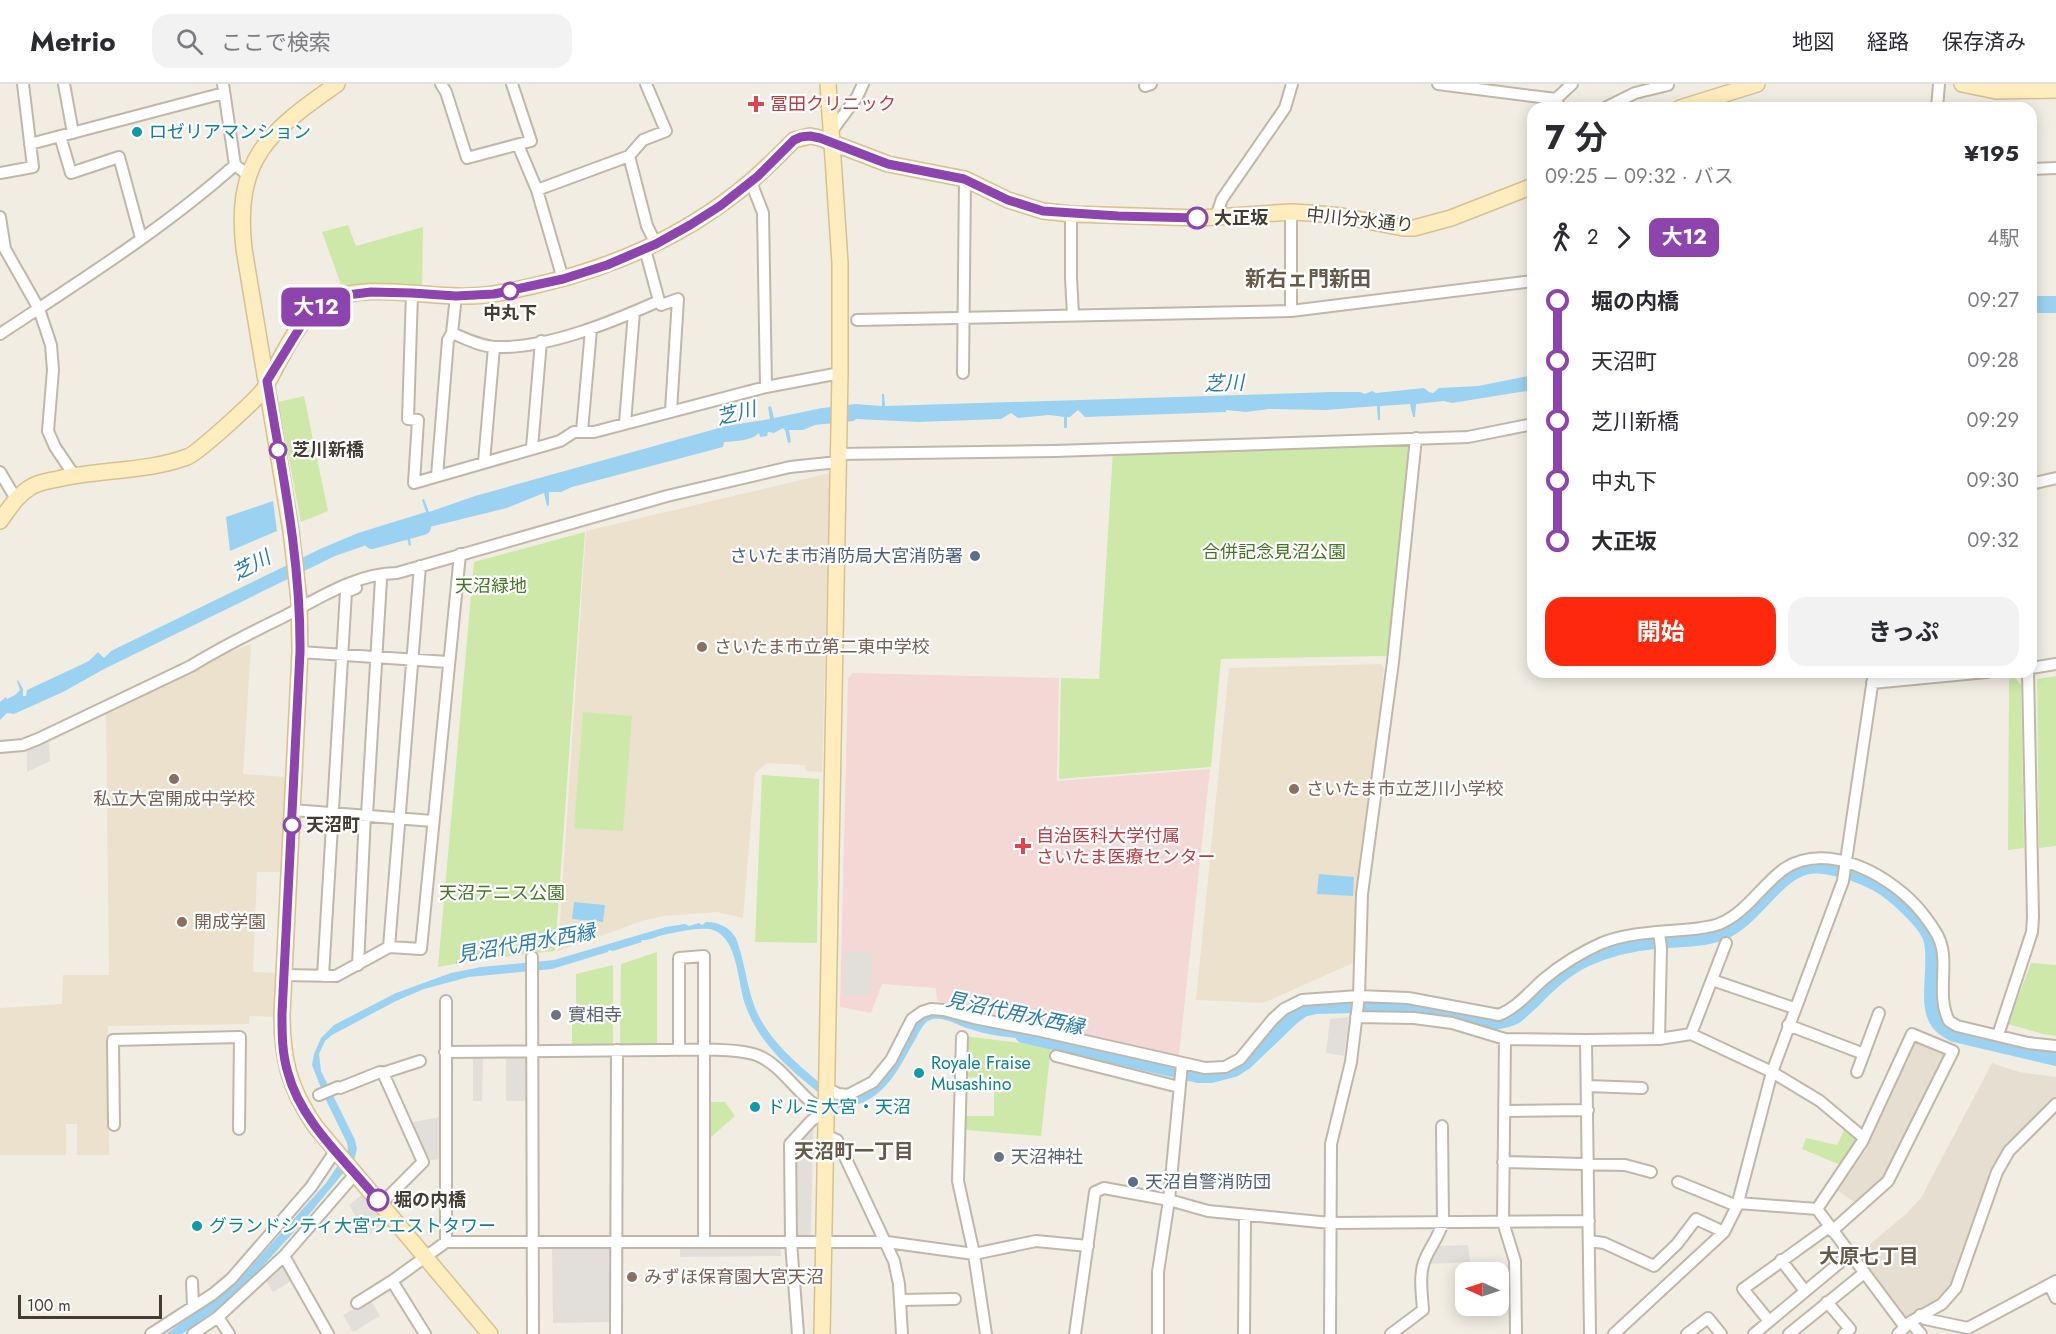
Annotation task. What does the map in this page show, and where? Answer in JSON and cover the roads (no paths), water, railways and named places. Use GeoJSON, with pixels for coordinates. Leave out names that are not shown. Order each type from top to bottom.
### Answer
{"type":"FeatureCollection","features":[{"type":"Feature","properties":{"kind":"street"},"geometry":{"type":"LineString","coordinates":[[0,173],[33,167],[23,84]]}},
{"type":"Feature","properties":{"kind":"street"},"geometry":{"type":"LineString","coordinates":[[64,84],[73,133]]}},
{"type":"Feature","properties":{"kind":"street"},"geometry":{"type":"LineString","coordinates":[[337,84],[285,122],[258,153],[248,175],[243,201],[243,233],[291,531],[300,604],[300,652],[282,1034],[284,1057],[288,1075],[303,1109],[490,1334]]}},
{"type":"Feature","properties":{"kind":"street"},"geometry":{"type":"LineString","coordinates":[[441,84],[446,92],[467,158],[531,141],[512,84]]}},
{"type":"Feature","properties":{"kind":"street"},"geometry":{"type":"LineString","coordinates":[[537,190],[629,156],[643,140],[666,131],[646,84]]}},
{"type":"Feature","properties":{"kind":"street"},"geometry":{"type":"LineString","coordinates":[[822,1334],[840,378],[840,263],[828,84]]}},
{"type":"Feature","properties":{"kind":"street"},"geometry":{"type":"LineString","coordinates":[[831,137],[863,84]]}},
{"type":"Feature","properties":{"kind":"street"},"geometry":{"type":"LineString","coordinates":[[1216,217],[1222,200],[1285,108],[1292,84]]}},
{"type":"Feature","properties":{"kind":"street"},"geometry":{"type":"LineString","coordinates":[[1438,84],[1546,102]]}},
{"type":"Feature","properties":{"kind":"street"},"geometry":{"type":"LineString","coordinates":[[1559,102],[1572,84]]}},
{"type":"Feature","properties":{"kind":"street"},"geometry":{"type":"LineString","coordinates":[[1628,84],[1636,93]]}},
{"type":"Feature","properties":{"kind":"street"},"geometry":{"type":"LineString","coordinates":[[1706,102],[1756,84]]}},
{"type":"Feature","properties":{"kind":"street"},"geometry":{"type":"LineString","coordinates":[[1938,102],[1939,84]]}},
{"type":"Feature","properties":{"kind":"street"},"geometry":{"type":"LineString","coordinates":[[1962,84],[1996,91],[2056,90]]}},
{"type":"Feature","properties":{"kind":"street"},"geometry":{"type":"LineString","coordinates":[[1617,102],[1636,93],[1668,85]]}},
{"type":"Feature","properties":{"kind":"street"},"geometry":{"type":"LineString","coordinates":[[30,144],[223,88],[235,165],[248,175]]}},
{"type":"Feature","properties":{"kind":"street"},"geometry":{"type":"LineString","coordinates":[[60,136],[70,173],[119,157],[141,238]]}},
{"type":"Feature","properties":{"kind":"street","name":"中川分水通り"},"geometry":{"type":"LineString","coordinates":[[16,499],[31,487],[74,475],[169,462],[191,456],[263,390],[307,316],[325,301],[371,292],[456,296],[494,294],[563,279],[607,265],[650,246],[700,219],[751,182],[794,140],[801,137],[831,137],[888,164],[964,179],[1008,200],[1043,211],[1071,214],[1216,217],[1291,213],[1327,214],[1414,228],[1451,218],[1527,188]]}},
{"type":"Feature","properties":{"kind":"street"},"geometry":{"type":"LineString","coordinates":[[518,145],[537,190],[563,279]]}},
{"type":"Feature","properties":{"kind":"street"},"geometry":{"type":"LineString","coordinates":[[629,156],[647,226],[658,301],[661,305],[678,299],[671,411]]}},
{"type":"Feature","properties":{"kind":"street"},"geometry":{"type":"LineString","coordinates":[[0,334],[141,238],[235,165]]}},
{"type":"Feature","properties":{"kind":"street"},"geometry":{"type":"LineString","coordinates":[[2037,169],[2056,168]]}},
{"type":"Feature","properties":{"kind":"street"},"geometry":{"type":"LineString","coordinates":[[963,373],[964,179]]}},
{"type":"Feature","properties":{"kind":"street"},"geometry":{"type":"LineString","coordinates":[[751,182],[763,213],[766,387]]}},
{"type":"Feature","properties":{"kind":"street"},"geometry":{"type":"LineString","coordinates":[[1291,213],[1291,311]]}},
{"type":"Feature","properties":{"kind":"street"},"geometry":{"type":"LineString","coordinates":[[1071,214],[1073,315]]}},
{"type":"Feature","properties":{"kind":"street"},"geometry":{"type":"LineString","coordinates":[[0,217],[5,249],[39,309],[51,345],[53,370],[48,431],[55,447],[74,475]]}},
{"type":"Feature","properties":{"kind":"street"},"geometry":{"type":"LineString","coordinates":[[857,320],[1291,311],[1527,282]]}},
{"type":"Feature","properties":{"kind":"street"},"geometry":{"type":"LineString","coordinates":[[412,293],[408,419],[418,420],[414,483],[560,441],[574,432],[594,432],[766,387],[840,378]]}},
{"type":"Feature","properties":{"kind":"street"},"geometry":{"type":"LineString","coordinates":[[436,476],[447,340],[452,333],[456,296]]}},
{"type":"Feature","properties":{"kind":"street"},"geometry":{"type":"LineString","coordinates":[[452,333],[478,344],[494,347],[513,346],[591,330],[658,301]]}},
{"type":"Feature","properties":{"kind":"street"},"geometry":{"type":"LineString","coordinates":[[625,423],[634,312]]}},
{"type":"Feature","properties":{"kind":"street"},"geometry":{"type":"LineString","coordinates":[[582,431],[591,330]]}},
{"type":"Feature","properties":{"kind":"street"},"geometry":{"type":"LineString","coordinates":[[532,448],[541,341]]}},
{"type":"Feature","properties":{"kind":"street"},"geometry":{"type":"LineString","coordinates":[[484,462],[494,347]]}},
{"type":"Feature","properties":{"kind":"street"},"geometry":{"type":"LineString","coordinates":[[324,976],[346,592],[397,573],[460,554],[667,496],[838,454],[1055,452],[1468,437],[1527,425]]}},
{"type":"Feature","properties":{"kind":"street"},"geometry":{"type":"LineString","coordinates":[[1330,1334],[1331,1144],[1351,1062],[1359,996],[1362,894],[1393,662],[1416,438]]}},
{"type":"Feature","properties":{"kind":"street"},"geometry":{"type":"LineString","coordinates":[[0,472],[16,499],[0,521]]}},
{"type":"Feature","properties":{"kind":"street"},"geometry":{"type":"LineString","coordinates":[[2037,483],[2056,478]]}},
{"type":"Feature","properties":{"kind":"street"},"geometry":{"type":"LineString","coordinates":[[285,975],[336,976],[389,947],[421,949],[460,554]]}},
{"type":"Feature","properties":{"kind":"street"},"geometry":{"type":"LineString","coordinates":[[389,947],[420,566]]}},
{"type":"Feature","properties":{"kind":"street"},"geometry":{"type":"LineString","coordinates":[[0,747],[23,745],[38,739],[191,666],[300,604],[382,573],[397,573]]}},
{"type":"Feature","properties":{"kind":"street"},"geometry":{"type":"LineString","coordinates":[[358,965],[381,579]]}},
{"type":"Feature","properties":{"kind":"street"},"geometry":{"type":"LineString","coordinates":[[300,652],[448,662]]}},
{"type":"Feature","properties":{"kind":"street"},"geometry":{"type":"LineString","coordinates":[[2037,667],[2056,664]]}},
{"type":"Feature","properties":{"kind":"street"},"geometry":{"type":"LineString","coordinates":[[1614,1334],[1724,1232],[1737,1204],[1772,1072],[1843,881],[1873,678]]}},
{"type":"Feature","properties":{"kind":"street"},"geometry":{"type":"LineString","coordinates":[[1998,1035],[2032,932],[2028,678]]}},
{"type":"Feature","properties":{"kind":"street"},"geometry":{"type":"LineString","coordinates":[[292,810],[433,821]]}},
{"type":"Feature","properties":{"kind":"street"},"geometry":{"type":"LineString","coordinates":[[826,1085],[838,1094],[848,1095],[873,1082],[891,1060],[912,1019],[931,1009],[1053,1033],[1205,1068],[1225,1067],[1240,1059],[1274,1019],[1302,1000],[1359,996],[1428,1001],[1499,1015],[1512,1010],[1545,978],[1569,960],[1604,942],[1716,925],[1732,918],[1783,870],[1795,863],[1807,860],[1847,861],[1886,880],[1911,900],[1924,915],[1941,942],[1944,1012],[1949,1021],[1957,1026],[2028,1043],[2056,1046]]}},
{"type":"Feature","properties":{"kind":"street"},"geometry":{"type":"LineString","coordinates":[[1659,932],[1661,948],[1659,1039]]}},
{"type":"Feature","properties":{"kind":"street"},"geometry":{"type":"LineString","coordinates":[[1691,1034],[1726,943]]}},
{"type":"Feature","properties":{"kind":"street"},"geometry":{"type":"LineString","coordinates":[[679,1050],[679,958],[704,956],[704,1241]]}},
{"type":"Feature","properties":{"kind":"street"},"geometry":{"type":"LineString","coordinates":[[532,957],[532,1334]]}},
{"type":"Feature","properties":{"kind":"street"},"geometry":{"type":"LineString","coordinates":[[1712,980],[1794,1008]]}},
{"type":"Feature","properties":{"kind":"street"},"geometry":{"type":"LineString","coordinates":[[446,1001],[446,1242]]}},
{"type":"Feature","properties":{"kind":"street"},"geometry":{"type":"LineString","coordinates":[[1857,1072],[1879,1013]]}},
{"type":"Feature","properties":{"kind":"street"},"geometry":{"type":"LineString","coordinates":[[1356,1017],[1414,1018],[1452,1023],[1505,1039],[1586,1041],[1659,1039],[1691,1034],[1772,1072],[1820,1101],[1864,1138]]}},
{"type":"Feature","properties":{"kind":"street"},"geometry":{"type":"LineString","coordinates":[[1788,1024],[1864,1054]]}},
{"type":"Feature","properties":{"kind":"street"},"geometry":{"type":"LineString","coordinates":[[1769,1321],[1743,1289],[1781,1260],[1831,1229],[1888,1181],[1953,1051],[1912,1034],[1864,1138],[1816,1209]]}},
{"type":"Feature","properties":{"kind":"street"},"geometry":{"type":"LineString","coordinates":[[114,1125],[113,1040],[240,1037],[239,1129]]}},
{"type":"Feature","properties":{"kind":"street"},"geometry":{"type":"LineString","coordinates":[[962,1037],[958,1181],[974,1254],[986,1334]]}},
{"type":"Feature","properties":{"kind":"street"},"geometry":{"type":"LineString","coordinates":[[1505,1039],[1503,1222],[1515,1261],[1516,1334]]}},
{"type":"Feature","properties":{"kind":"street"},"geometry":{"type":"LineString","coordinates":[[1586,1041],[1590,1334]]}},
{"type":"Feature","properties":{"kind":"street"},"geometry":{"type":"LineString","coordinates":[[616,1334],[617,1050]]}},
{"type":"Feature","properties":{"kind":"street"},"geometry":{"type":"LineString","coordinates":[[446,1052],[703,1050],[747,1053],[760,1056],[791,1081],[813,1106],[825,1108]]}},
{"type":"Feature","properties":{"kind":"street"},"geometry":{"type":"LineString","coordinates":[[1056,1056],[1179,1086]]}},
{"type":"Feature","properties":{"kind":"street"},"geometry":{"type":"LineString","coordinates":[[320,1094],[380,1072],[420,1061]]}},
{"type":"Feature","properties":{"kind":"street"},"geometry":{"type":"LineString","coordinates":[[1158,1334],[1158,1272],[1169,1200],[1182,1064]]}},
{"type":"Feature","properties":{"kind":"street"},"geometry":{"type":"LineString","coordinates":[[381,1204],[423,1162],[383,1073]]}},
{"type":"Feature","properties":{"kind":"street"},"geometry":{"type":"LineString","coordinates":[[1587,1086],[1642,1088]]}},
{"type":"Feature","properties":{"kind":"street"},"geometry":{"type":"LineString","coordinates":[[1905,1328],[1920,1315],[1942,1304],[1956,1288],[1998,1172],[2009,1151],[2056,1104]]}},
{"type":"Feature","properties":{"kind":"street"},"geometry":{"type":"LineString","coordinates":[[798,1334],[791,1242],[790,1144],[825,1108]]}},
{"type":"Feature","properties":{"kind":"street"},"geometry":{"type":"LineString","coordinates":[[1504,1111],[1588,1110]]}},
{"type":"Feature","properties":{"kind":"street"},"geometry":{"type":"LineString","coordinates":[[1391,1334],[1423,1310],[1424,1262],[1443,1222],[1442,1126]]}},
{"type":"Feature","properties":{"kind":"street"},"geometry":{"type":"LineString","coordinates":[[825,1135],[837,1140],[894,1261],[902,1334]]}},
{"type":"Feature","properties":{"kind":"street"},"geometry":{"type":"LineString","coordinates":[[151,1334],[213,1294],[231,1279],[338,1153]]}},
{"type":"Feature","properties":{"kind":"street"},"geometry":{"type":"LineString","coordinates":[[1503,1162],[1625,1165],[1651,1172]]}},
{"type":"Feature","properties":{"kind":"street"},"geometry":{"type":"LineString","coordinates":[[193,1334],[218,1317],[284,1256],[354,1171]]}},
{"type":"Feature","properties":{"kind":"street"},"geometry":{"type":"LineString","coordinates":[[1678,1182],[1737,1204],[1816,1209],[1905,1328],[1921,1334]]}},
{"type":"Feature","properties":{"kind":"street"},"geometry":{"type":"LineString","coordinates":[[1075,1334],[1095,1192],[1104,1188],[1169,1200],[1208,1211],[1330,1223],[1589,1221]]}},
{"type":"Feature","properties":{"kind":"street"},"geometry":{"type":"LineString","coordinates":[[1244,1334],[1245,1215]]}},
{"type":"Feature","properties":{"kind":"street"},"geometry":{"type":"LineString","coordinates":[[1589,1241],[1604,1244],[1654,1266],[1677,1244],[1696,1219],[1724,1232]]}},
{"type":"Feature","properties":{"kind":"street"},"geometry":{"type":"LineString","coordinates":[[357,1303],[426,1258],[446,1242],[791,1242],[824,1240],[886,1242],[974,1254],[1036,1241],[1088,1246]]}},
{"type":"Feature","properties":{"kind":"street"},"geometry":{"type":"LineString","coordinates":[[1759,1332],[1769,1321],[1850,1254]]}},
{"type":"Feature","properties":{"kind":"street"},"geometry":{"type":"LineString","coordinates":[[284,1256],[328,1334]]}},
{"type":"Feature","properties":{"kind":"street"},"geometry":{"type":"LineString","coordinates":[[1781,1260],[1805,1291]]}},
{"type":"Feature","properties":{"kind":"street"},"geometry":{"type":"LineString","coordinates":[[1789,1334],[1864,1273]]}},
{"type":"Feature","properties":{"kind":"street"},"geometry":{"type":"LineString","coordinates":[[392,1281],[425,1334]]}},
{"type":"Feature","properties":{"kind":"street"},"geometry":{"type":"LineString","coordinates":[[192,1282],[193,1307]]}},
{"type":"Feature","properties":{"kind":"street"},"geometry":{"type":"LineString","coordinates":[[1920,1315],[1925,1319],[1968,1328],[2053,1283],[2056,1298]]}},
{"type":"Feature","properties":{"kind":"street"},"geometry":{"type":"LineString","coordinates":[[900,1300],[955,1299]]}},
{"type":"Feature","properties":{"kind":"street"},"geometry":{"type":"LineString","coordinates":[[1827,1302],[1850,1329],[1844,1334]]}},
{"type":"Feature","properties":{"kind":"street"},"geometry":{"type":"LineString","coordinates":[[218,1317],[229,1334]]}},
{"type":"Feature","properties":{"kind":"street"},"geometry":{"type":"LineString","coordinates":[[1687,1334],[1708,1318],[1721,1334]]}},
{"type":"Feature","properties":{"kind":"water"},"geometry":{"type":"Polygon","coordinates":[[[2037,296],[2056,296],[2056,313],[2037,313],[2037,296]]]}},
{"type":"Feature","properties":{"kind":"water"},"geometry":{"type":"Polygon","coordinates":[[[1527,376],[1527,391],[1452,403],[1444,401],[1416,404],[1415,417],[1413,417],[1410,404],[1380,406],[1380,420],[1378,420],[1377,406],[1326,410],[1269,409],[1246,412],[1226,410],[1226,412],[1085,417],[1078,410],[1067,417],[1067,428],[1064,428],[1064,417],[1049,415],[1018,418],[1011,413],[1001,419],[918,422],[856,419],[815,425],[803,430],[789,430],[791,442],[788,443],[783,428],[774,433],[768,432],[767,436],[760,437],[759,433],[748,439],[724,442],[723,447],[572,487],[561,492],[549,492],[549,505],[547,506],[544,493],[507,508],[409,532],[411,545],[409,546],[406,533],[398,531],[390,537],[335,556],[104,669],[63,692],[14,714],[7,713],[0,720],[0,702],[20,690],[18,680],[23,689],[23,696],[26,696],[27,690],[89,661],[98,652],[104,658],[111,651],[320,549],[358,533],[426,512],[422,500],[424,499],[429,512],[475,496],[726,426],[770,419],[768,407],[771,406],[774,418],[856,404],[882,406],[882,394],[884,394],[885,406],[1332,392],[1365,394],[1372,391],[1376,393],[1424,388],[1433,393],[1439,388],[1478,386],[1527,376]]]}},
{"type":"Feature","properties":{"kind":"water"},"geometry":{"type":"Polygon","coordinates":[[[273,501],[277,531],[230,551],[226,517],[273,501]]]}},
{"type":"Feature","properties":{"kind":"water"},"geometry":{"type":"Polygon","coordinates":[[[1319,874],[1354,877],[1353,896],[1317,894],[1319,874]]]}},
{"type":"Feature","properties":{"kind":"water"},"geometry":{"type":"Polygon","coordinates":[[[574,902],[605,905],[603,922],[572,919],[574,902]]]}},
{"type":"Feature","properties":{"kind":"water"},"geometry":{"type":"Polygon","coordinates":[[[706,922],[723,926],[736,938],[753,1002],[768,1031],[801,1067],[838,1099],[852,1098],[870,1090],[915,1024],[924,1016],[935,1012],[1045,1034],[1044,1041],[988,1034],[945,1020],[930,1020],[925,1023],[894,1075],[877,1094],[853,1106],[838,1108],[785,1063],[762,1038],[746,1007],[736,963],[728,943],[722,935],[713,930],[686,930],[641,940],[642,942],[613,951],[609,950],[552,969],[469,977],[424,989],[396,1001],[325,1041],[319,1054],[321,1071],[355,1140],[357,1149],[354,1160],[302,1223],[226,1303],[182,1334],[166,1334],[239,1280],[326,1183],[348,1150],[347,1143],[312,1065],[321,1038],[334,1025],[396,993],[451,973],[481,967],[554,960],[666,927],[699,923],[702,925],[706,922]]]}},
{"type":"Feature","properties":{"kind":"waterway","name":"芝川"},"geometry":{"type":"LineString","coordinates":[[372,541],[423,527]]}},
{"type":"Feature","properties":{"kind":"waterway","name":"見沼代用水西縁"},"geometry":{"type":"LineString","coordinates":[[1023,1035],[1198,1075],[1211,1075],[1234,1069],[1245,1062],[1292,1017],[1303,1009],[1316,1006],[1392,1004],[1419,1006],[1493,1022],[1504,1020],[1517,1014],[1557,978],[1585,959],[1628,945],[1698,938],[1722,932],[1744,918],[1773,888],[1793,872],[1804,867],[1821,866],[1862,876],[1885,888],[1916,916],[1928,931],[1934,959],[1933,1005],[1935,1015],[1942,1026],[1954,1034],[2056,1058]]}},
{"type":"Feature","properties":{"kind":"place","name":"冨田クリニック"},"geometry":{"type":"Point","coordinates":[756,104]}},
{"type":"Feature","properties":{"kind":"place","name":"ロゼリアマンション"},"geometry":{"type":"Point","coordinates":[137,132]}},
{"type":"Feature","properties":{"kind":"place","name":"大正坂"},"geometry":{"type":"Point","coordinates":[1197,218]}},
{"type":"Feature","properties":{"kind":"place","name":"中丸下"},"geometry":{"type":"Point","coordinates":[510,291]}},
{"type":"Feature","properties":{"kind":"place","name":"芝川新橋"},"geometry":{"type":"Point","coordinates":[278,450]}},
{"type":"Feature","properties":{"kind":"place","name":"さいたま市消防局大宮消防署"},"geometry":{"type":"Point","coordinates":[975,556]}},
{"type":"Feature","properties":{"kind":"place","name":"さいたま市立第二東中学校"},"geometry":{"type":"Point","coordinates":[702,647]}},
{"type":"Feature","properties":{"kind":"place","name":"私立大宮開成中学校"},"geometry":{"type":"Point","coordinates":[174,779]}},
{"type":"Feature","properties":{"kind":"place","name":"さいたま市立芝川小学校"},"geometry":{"type":"Point","coordinates":[1294,789]}},
{"type":"Feature","properties":{"kind":"place","name":"天沼町"},"geometry":{"type":"Point","coordinates":[292,825]}},
{"type":"Feature","properties":{"kind":"place","name":"自治医科大学付属 さいたま医療センター"},"geometry":{"type":"Point","coordinates":[1023,846]}},
{"type":"Feature","properties":{"kind":"place","name":"開成学園"},"geometry":{"type":"Point","coordinates":[182,922]}},
{"type":"Feature","properties":{"kind":"place","name":"實相寺"},"geometry":{"type":"Point","coordinates":[556,1015]}},
{"type":"Feature","properties":{"kind":"place","name":"Royale Fraise Musashino"},"geometry":{"type":"Point","coordinates":[919,1073]}},
{"type":"Feature","properties":{"kind":"place","name":"ドルミ大宮・天沼"},"geometry":{"type":"Point","coordinates":[755,1107]}},
{"type":"Feature","properties":{"kind":"place","name":"天沼神社"},"geometry":{"type":"Point","coordinates":[999,1157]}},
{"type":"Feature","properties":{"kind":"place","name":"天沼自警消防団"},"geometry":{"type":"Point","coordinates":[1133,1182]}},
{"type":"Feature","properties":{"kind":"place","name":"堀の内橋"},"geometry":{"type":"Point","coordinates":[378,1200]}},
{"type":"Feature","properties":{"kind":"place","name":"グランドシティ大宮ウエストタワー"},"geometry":{"type":"Point","coordinates":[197,1226]}},
{"type":"Feature","properties":{"kind":"place","name":"みずほ保育園大宮天沼"},"geometry":{"type":"Point","coordinates":[632,1277]}},
{"type":"Feature","properties":{"kind":"district","name":"新右ェ門新田"},"geometry":{"type":"Point","coordinates":[1308,279]}},
{"type":"Feature","properties":{"kind":"district","name":"天沼町一丁目"},"geometry":{"type":"Point","coordinates":[854,1151]}},
{"type":"Feature","properties":{"kind":"district","name":"大原七丁目"},"geometry":{"type":"Point","coordinates":[1869,1256]}},
{"type":"Feature","properties":{"kind":"park label","name":"合併記念見沼公園"},"geometry":{"type":"Point","coordinates":[1274,552]}},
{"type":"Feature","properties":{"kind":"park label","name":"天沼緑地"},"geometry":{"type":"Point","coordinates":[491,586]}},
{"type":"Feature","properties":{"kind":"park label","name":"天沼テニス公園"},"geometry":{"type":"Point","coordinates":[502,893]}}]}
